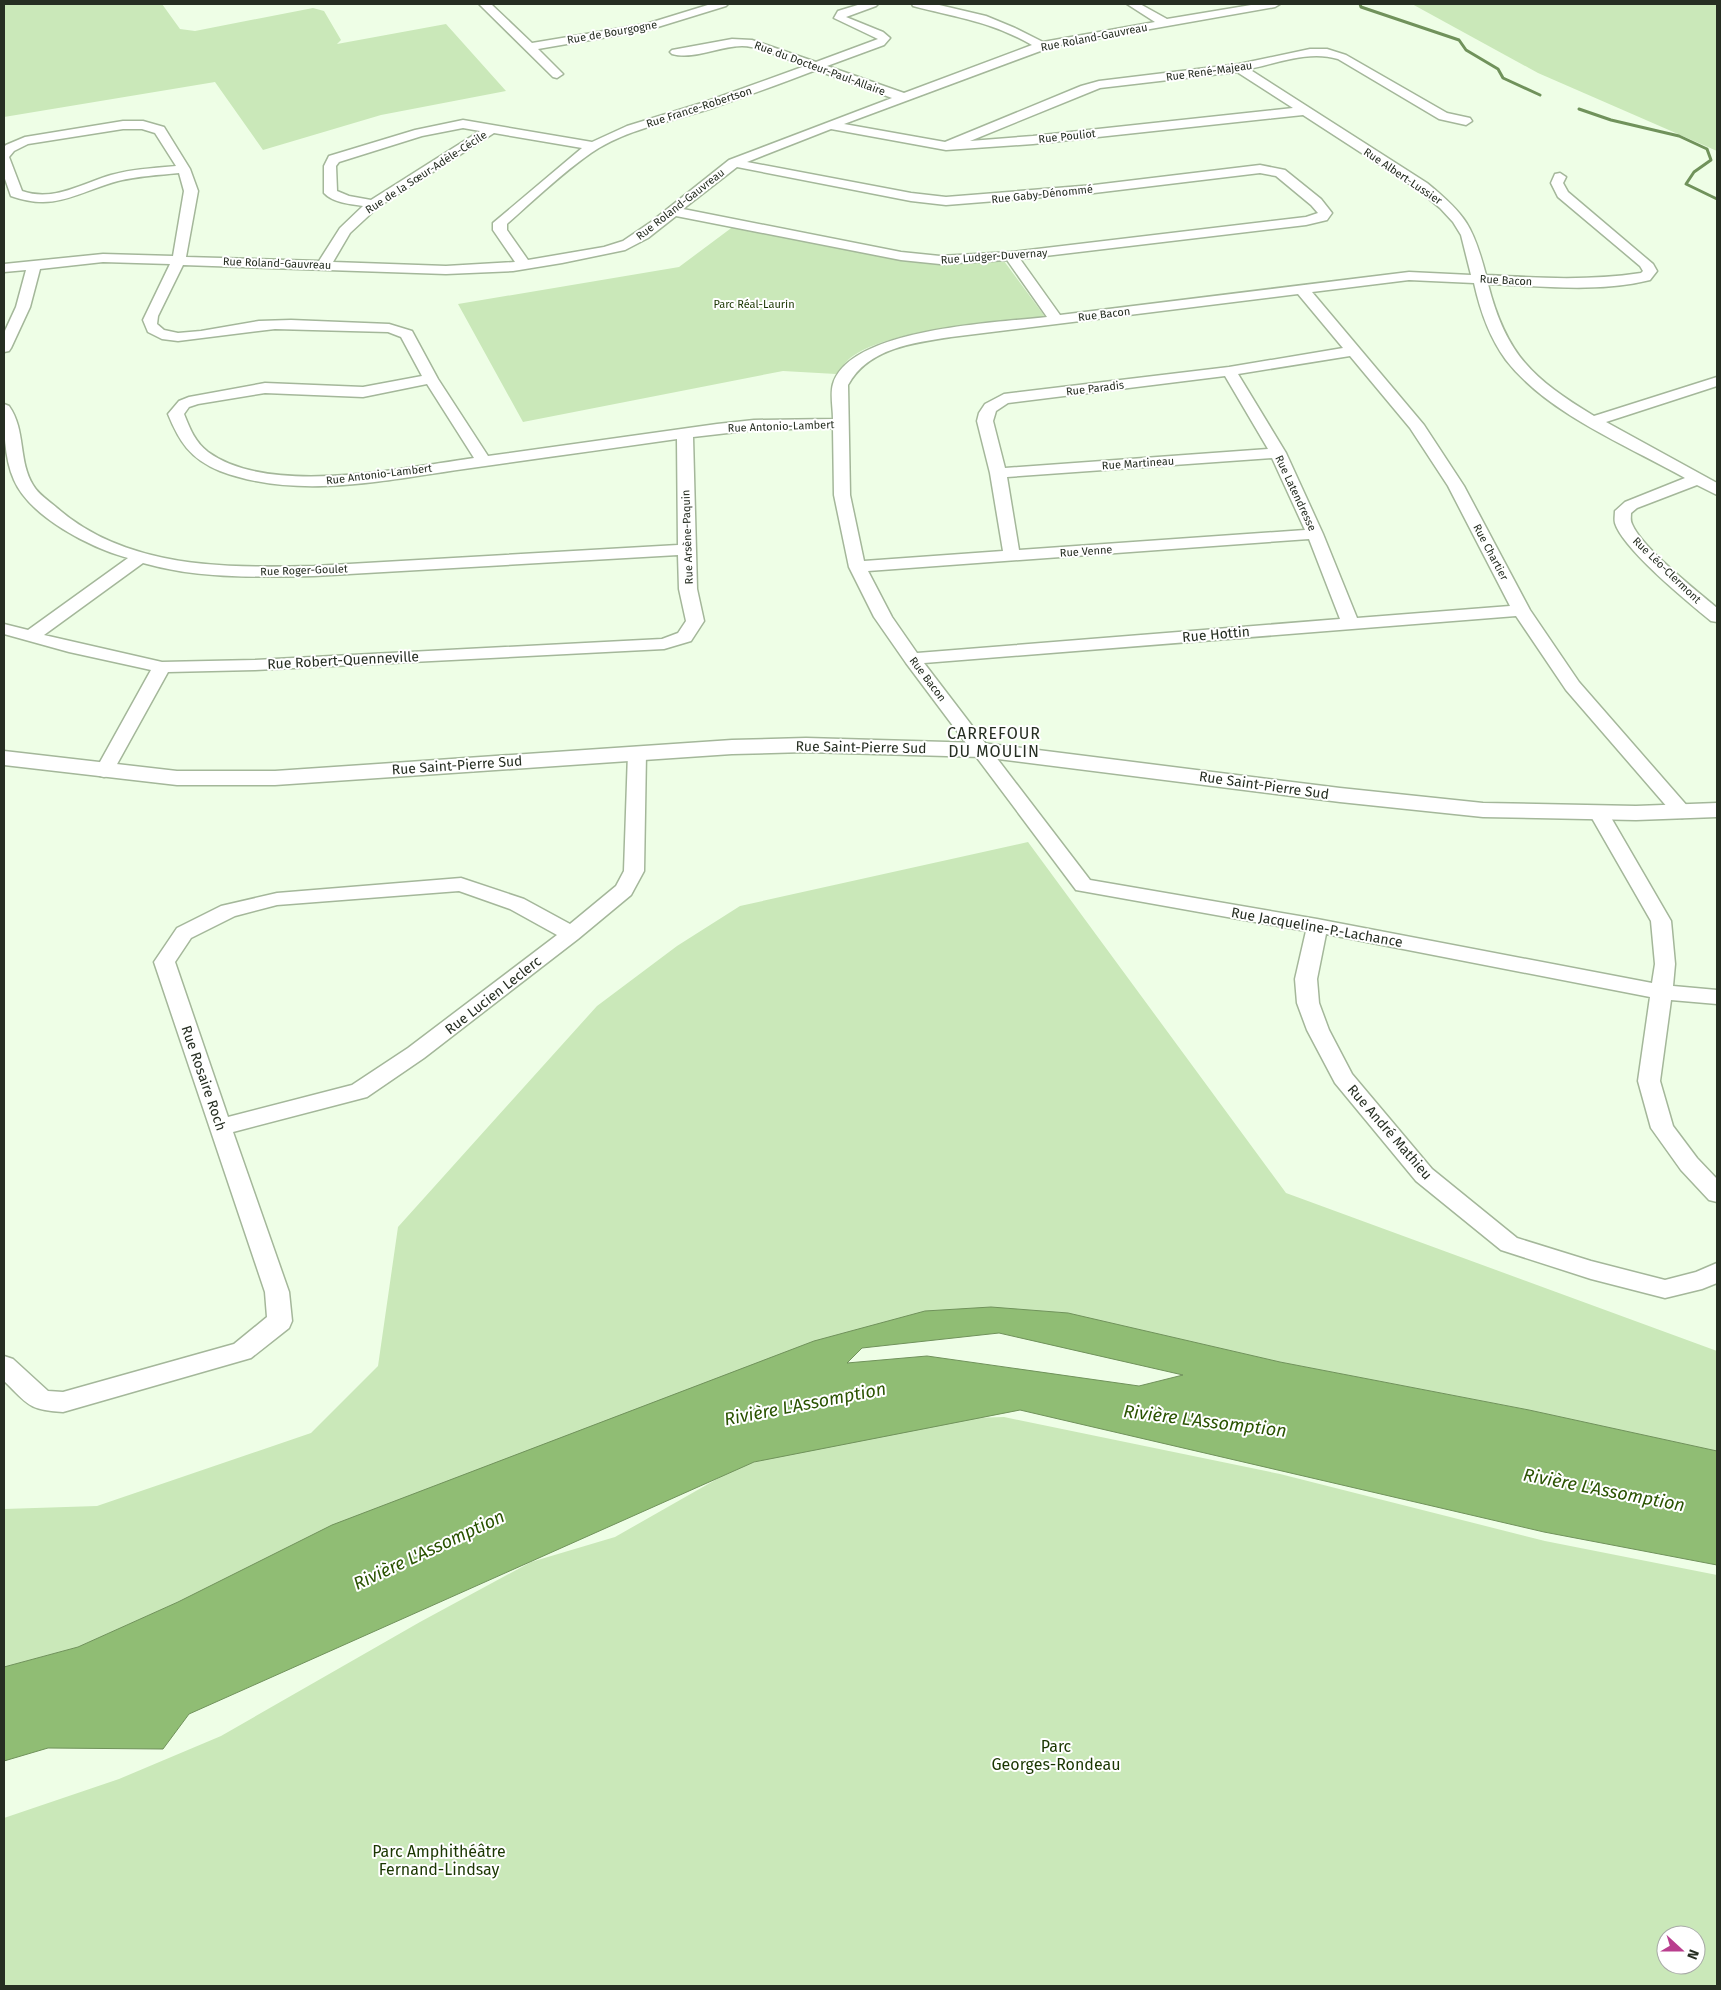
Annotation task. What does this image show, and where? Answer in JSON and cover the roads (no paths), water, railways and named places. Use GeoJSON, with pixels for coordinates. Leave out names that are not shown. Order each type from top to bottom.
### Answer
{"type":"FeatureCollection","features":[{"type":"Feature","properties":{"kind":"street","name":"Rue de Bourgogne"},"geometry":{"type":"LineString","coordinates":[[530,47],[648,27],[722,4]]}},
{"type":"Feature","properties":{"kind":"street","name":"Rue France-Robertson"},"geometry":{"type":"LineString","coordinates":[[524,265],[500,230],[500,223],[587,150],[603,140],[631,129],[709,105],[880,43],[884,38],[879,34],[840,18],[842,13],[872,4]]}},
{"type":"Feature","properties":{"kind":"street"},"geometry":{"type":"LineString","coordinates":[[917,4],[957,10],[1005,26],[1041,46]]}},
{"type":"Feature","properties":{"kind":"street"},"geometry":{"type":"LineString","coordinates":[[1132,4],[1165,23]]}},
{"type":"Feature","properties":{"kind":"street","name":"Rue Roland-Gauvreau"},"geometry":{"type":"LineString","coordinates":[[4,268],[103,258],[489,270],[616,248],[643,236],[734,163],[1041,46],[1253,5],[1275,4]]}},
{"type":"Feature","properties":{"kind":"street"},"geometry":{"type":"LineString","coordinates":[[487,5],[557,74]]}},
{"type":"Feature","properties":{"kind":"street"},"geometry":{"type":"LineString","coordinates":[[487,5],[502,5]]}},
{"type":"Feature","properties":{"kind":"street","name":"Rue du Docteur-Paul-Allaire"},"geometry":{"type":"LineString","coordinates":[[676,52],[701,51],[737,40],[752,43],[905,98]]}},
{"type":"Feature","properties":{"kind":"street","name":"Rue René-Majeau"},"geometry":{"type":"LineString","coordinates":[[946,146],[1085,88],[1239,68],[1310,52],[1335,54],[1443,116],[1466,121]]}},
{"type":"Feature","properties":{"kind":"street","name":"Rue Albert-Lussier"},"geometry":{"type":"LineString","coordinates":[[1239,68],[1422,186],[1444,203],[1468,232],[1494,326],[1501,341],[1514,360],[1546,390],[1593,421],[1717,490]]}},
{"type":"Feature","properties":{"kind":"street","name":"Rue Pouliot"},"geometry":{"type":"LineString","coordinates":[[832,126],[946,146],[1034,140],[1303,111]]}},
{"type":"Feature","properties":{"kind":"street"},"geometry":{"type":"LineString","coordinates":[[373,204],[338,197],[331,193],[330,166],[334,159],[386,142],[452,125],[468,124],[595,146]]}},
{"type":"Feature","properties":{"kind":"street"},"geometry":{"type":"LineString","coordinates":[[184,169],[115,178],[54,198],[26,198],[16,193],[4,156],[10,148],[25,141],[123,125],[142,125],[160,130],[184,169],[191,190],[179,260],[149,323],[151,328],[161,334],[176,337],[196,336],[234,328],[270,325],[389,328],[407,334],[431,379],[484,461]]}},
{"type":"Feature","properties":{"kind":"street","name":"Rue de la Sœur-Adèle-Cécile"},"geometry":{"type":"LineString","coordinates":[[324,265],[345,231],[373,204],[494,128]]}},
{"type":"Feature","properties":{"kind":"street","name":"Rue Gaby-Dénommé"},"geometry":{"type":"LineString","coordinates":[[734,163],[911,197],[946,201],[1094,189],[1260,169],[1280,173],[1316,202],[1325,213],[1317,219]]}},
{"type":"Feature","properties":{"kind":"street","name":"Rue Bacon"},"geometry":{"type":"LineString","coordinates":[[982,750],[912,659],[883,617],[856,567],[842,496],[840,385],[843,375],[854,363],[886,346],[921,338],[1409,276],[1611,282],[1645,277],[1650,271],[1646,264],[1563,194],[1557,183],[1560,177]]}},
{"type":"Feature","properties":{"kind":"street","name":"Rue Ludger-Duvernay"},"geometry":{"type":"LineString","coordinates":[[673,211],[919,259],[959,260],[1010,256],[1317,219]]}},
{"type":"Feature","properties":{"kind":"street"},"geometry":{"type":"LineString","coordinates":[[1010,256],[1056,320]]}},
{"type":"Feature","properties":{"kind":"street"},"geometry":{"type":"LineString","coordinates":[[4,348],[23,306],[34,265]]}},
{"type":"Feature","properties":{"kind":"street","name":"Rue Chartier"},"geometry":{"type":"LineString","coordinates":[[1302,290],[1416,425],[1456,486],[1521,610],[1572,686],[1682,812]]}},
{"type":"Feature","properties":{"kind":"street","name":"Rue Paradis"},"geometry":{"type":"LineString","coordinates":[[1012,556],[998,473],[985,421],[986,414],[994,403],[1020,397],[1229,371],[1353,352]]}},
{"type":"Feature","properties":{"kind":"street","name":"Rue Latendresse"},"geometry":{"type":"LineString","coordinates":[[1229,371],[1278,453],[1350,622]]}},
{"type":"Feature","properties":{"kind":"street","name":"Rue Antonio-Lambert"},"geometry":{"type":"LineString","coordinates":[[431,379],[363,392],[264,388],[194,400],[184,404],[176,414],[182,430],[191,445],[206,458],[227,468],[257,476],[319,481],[354,479],[754,425],[841,423]]}},
{"type":"Feature","properties":{"kind":"street"},"geometry":{"type":"LineString","coordinates":[[1593,421],[1717,381]]}},
{"type":"Feature","properties":{"kind":"street","name":"Rue Roger-Goulet"},"geometry":{"type":"LineString","coordinates":[[4,409],[11,426],[16,463],[29,492],[58,519],[99,543],[140,558],[225,572],[288,572],[687,549]]}},
{"type":"Feature","properties":{"kind":"street","name":"Rue Arsène-Paquin"},"geometry":{"type":"LineString","coordinates":[[685,434],[688,590],[695,621],[685,637]]}},
{"type":"Feature","properties":{"kind":"street","name":"Rue Martineau"},"geometry":{"type":"LineString","coordinates":[[998,473],[1278,453]]}},
{"type":"Feature","properties":{"kind":"street","name":"Rue Léo-Clermont"},"geometry":{"type":"LineString","coordinates":[[1698,479],[1631,505],[1623,511],[1622,517],[1623,523],[1639,545],[1717,617]]}},
{"type":"Feature","properties":{"kind":"street","name":"Rue Venne"},"geometry":{"type":"LineString","coordinates":[[856,567],[1314,534]]}},
{"type":"Feature","properties":{"kind":"street"},"geometry":{"type":"LineString","coordinates":[[31,636],[140,558]]}},
{"type":"Feature","properties":{"kind":"street","name":"Rue Hottin"},"geometry":{"type":"LineString","coordinates":[[912,659],[1350,622],[1521,610]]}},
{"type":"Feature","properties":{"kind":"street","name":"Rue Robert-Quenneville"},"geometry":{"type":"LineString","coordinates":[[4,629],[110,657],[162,667],[256,665],[654,644],[675,641],[685,637]]}},
{"type":"Feature","properties":{"kind":"street"},"geometry":{"type":"LineString","coordinates":[[104,771],[162,667]]}},
{"type":"Feature","properties":{"kind":"street","name":"Rue Saint-Pierre Sud"},"geometry":{"type":"LineString","coordinates":[[4,758],[177,778],[275,778],[637,753],[806,745],[982,750],[1483,810],[1599,813],[1717,810]]}},
{"type":"Feature","properties":{"kind":"street","name":"Rue Jacqueline-P.-Lachance"},"geometry":{"type":"LineString","coordinates":[[982,750],[1083,885],[1317,926],[1662,992],[1717,997]]}},
{"type":"Feature","properties":{"kind":"street","name":"Rue Lucien Leclerc"},"geometry":{"type":"LineString","coordinates":[[221,1127],[358,1091],[416,1053],[571,934],[624,890],[634,871],[637,753]]}},
{"type":"Feature","properties":{"kind":"street"},"geometry":{"type":"LineString","coordinates":[[1599,813],[1662,921],[1665,964],[1649,1081],[1662,1128],[1689,1164],[1717,1194]]}},
{"type":"Feature","properties":{"kind":"street","name":"Rue Rosaire Roch"},"geometry":{"type":"LineString","coordinates":[[4,1366],[42,1401],[63,1402],[242,1351],[280,1321],[277,1292],[164,962],[184,933],[228,911],[277,899],[461,884],[517,904],[571,934]]}},
{"type":"Feature","properties":{"kind":"street","name":"Rue André Mathieu"},"geometry":{"type":"LineString","coordinates":[[1317,926],[1306,979],[1308,1003],[1318,1030],[1343,1078],[1424,1175],[1510,1244],[1591,1270],[1665,1289],[1702,1280],[1717,1272]]}},
{"type":"Feature","properties":{"kind":"water","name":"Rivière L'Assomption"},"geometry":{"type":"Polygon","coordinates":[[[991,1307],[1068,1313],[1280,1362],[1529,1410],[1717,1451],[1717,1565],[1544,1532],[1020,1410],[754,1462],[189,1714],[163,1749],[48,1748],[4,1761],[4,1667],[78,1647],[178,1602],[332,1525],[814,1341],[925,1311],[991,1307]],[[999,1333],[862,1348],[847,1363],[927,1356],[1139,1386],[1183,1375],[999,1333]]]}},
{"type":"Feature","properties":{"kind":"waterway"},"geometry":{"type":"LineString","coordinates":[[1360,4],[1361,7],[1459,40],[1466,50],[1498,69],[1503,78],[1540,95]]}},
{"type":"Feature","properties":{"kind":"waterway"},"geometry":{"type":"LineString","coordinates":[[1579,109],[1611,120],[1679,136],[1707,149],[1711,160],[1694,172],[1686,184],[1717,199]]}},
{"type":"Feature","properties":{"kind":"district","name":"CARREFOUR DU MOULIN"},"geometry":{"type":"Point","coordinates":[994,742]}},
{"type":"Feature","properties":{"kind":"park label","name":"Parc Réal-Laurin"},"geometry":{"type":"Point","coordinates":[754,304]}},
{"type":"Feature","properties":{"kind":"park label","name":"Parc Georges-Rondeau"},"geometry":{"type":"Point","coordinates":[1056,1755]}},
{"type":"Feature","properties":{"kind":"park label","name":"Parc Amphithéâtre Fernand-Lindsay"},"geometry":{"type":"Point","coordinates":[439,1860]}}]}
